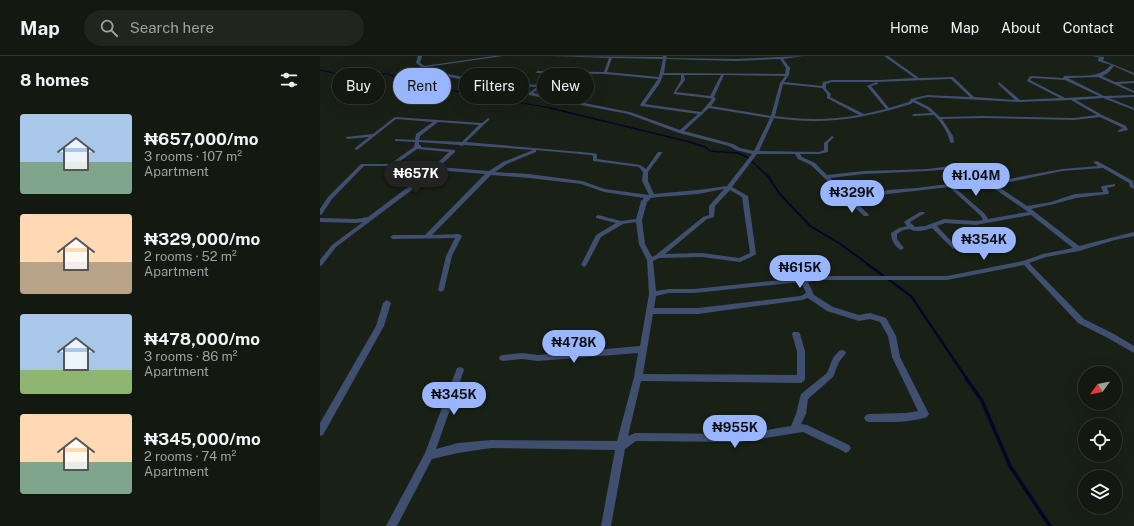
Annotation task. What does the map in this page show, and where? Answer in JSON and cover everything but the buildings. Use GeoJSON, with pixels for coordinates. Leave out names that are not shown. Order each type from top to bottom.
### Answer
{"type":"FeatureCollection","features":[{"type":"Feature","properties":{"kind":"street"},"geometry":{"type":"LineString","coordinates":[[420,56],[418,63],[425,66],[431,72],[495,84],[537,86]]}},
{"type":"Feature","properties":{"kind":"street"},"geometry":{"type":"LineString","coordinates":[[425,66],[500,56]]}},
{"type":"Feature","properties":{"kind":"street"},"geometry":{"type":"LineString","coordinates":[[553,56],[735,58],[781,58],[801,56]]}},
{"type":"Feature","properties":{"kind":"street"},"geometry":{"type":"LineString","coordinates":[[886,56],[918,79]]}},
{"type":"Feature","properties":{"kind":"street"},"geometry":{"type":"LineString","coordinates":[[1095,56],[1103,58],[1100,60],[1134,74]]}},
{"type":"Feature","properties":{"kind":"street"},"geometry":{"type":"LineString","coordinates":[[605,73],[611,57]]}},
{"type":"Feature","properties":{"kind":"street"},"geometry":{"type":"LineString","coordinates":[[665,57],[661,76],[642,105],[702,113]]}},
{"type":"Feature","properties":{"kind":"street"},"geometry":{"type":"LineString","coordinates":[[733,66],[735,58]]}},
{"type":"Feature","properties":{"kind":"street"},"geometry":{"type":"LineString","coordinates":[[650,260],[658,256],[705,218],[712,216],[712,206],[756,152],[773,117],[782,83],[787,75],[788,68],[781,58]]}},
{"type":"Feature","properties":{"kind":"street"},"geometry":{"type":"LineString","coordinates":[[1113,65],[1134,68]]}},
{"type":"Feature","properties":{"kind":"street"},"geometry":{"type":"LineString","coordinates":[[1065,78],[1064,77],[1099,76],[1107,72],[1113,65]]}},
{"type":"Feature","properties":{"kind":"street"},"geometry":{"type":"LineString","coordinates":[[594,73],[661,76],[682,74],[787,75]]}},
{"type":"Feature","properties":{"kind":"street"},"geometry":{"type":"LineString","coordinates":[[682,74],[683,80],[674,93],[712,97]]}},
{"type":"Feature","properties":{"kind":"street"},"geometry":{"type":"LineString","coordinates":[[681,132],[708,107],[714,99],[712,97],[723,74]]}},
{"type":"Feature","properties":{"kind":"street"},"geometry":{"type":"LineString","coordinates":[[1099,76],[1134,92]]}},
{"type":"Feature","properties":{"kind":"street"},"geometry":{"type":"LineString","coordinates":[[1064,99],[1028,80],[1032,77],[1065,78],[1077,81]]}},
{"type":"Feature","properties":{"kind":"street"},"geometry":{"type":"LineString","coordinates":[[823,87],[825,81],[879,81],[952,78],[973,98]]}},
{"type":"Feature","properties":{"kind":"street"},"geometry":{"type":"LineString","coordinates":[[1065,78],[1103,97],[1134,109]]}},
{"type":"Feature","properties":{"kind":"street"},"geometry":{"type":"LineString","coordinates":[[879,81],[869,86],[875,92],[879,100],[888,109]]}},
{"type":"Feature","properties":{"kind":"street"},"geometry":{"type":"LineString","coordinates":[[1114,83],[1134,82]]}},
{"type":"Feature","properties":{"kind":"street"},"geometry":{"type":"LineString","coordinates":[[782,83],[823,87],[829,92],[828,97],[832,100],[846,104],[863,115]]}},
{"type":"Feature","properties":{"kind":"street"},"geometry":{"type":"LineString","coordinates":[[999,84],[1019,101]]}},
{"type":"Feature","properties":{"kind":"street"},"geometry":{"type":"LineString","coordinates":[[537,89],[530,94],[537,95]]}},
{"type":"Feature","properties":{"kind":"street"},"geometry":{"type":"LineString","coordinates":[[708,107],[773,117],[829,120],[863,115],[888,109],[910,103],[912,100],[927,96],[1019,101],[1134,96]]}},
{"type":"Feature","properties":{"kind":"street"},"geometry":{"type":"LineString","coordinates":[[1072,99],[1101,116],[1125,127],[1126,129],[1119,131]]}},
{"type":"Feature","properties":{"kind":"street"},"geometry":{"type":"LineString","coordinates":[[912,100],[928,108],[939,118],[952,138],[952,142]]}},
{"type":"Feature","properties":{"kind":"street"},"geometry":{"type":"LineString","coordinates":[[582,104],[629,113],[681,132],[731,145],[735,148],[756,152],[819,153],[826,151],[826,143],[832,138]]}},
{"type":"Feature","properties":{"kind":"street"},"geometry":{"type":"LineString","coordinates":[[914,115],[934,114]]}},
{"type":"Feature","properties":{"kind":"street"},"geometry":{"type":"LineString","coordinates":[[939,118],[983,117],[1074,119],[1101,116]]}},
{"type":"Feature","properties":{"kind":"street"},"geometry":{"type":"LineString","coordinates":[[357,149],[395,118],[483,124]]}},
{"type":"Feature","properties":{"kind":"street"},"geometry":{"type":"LineString","coordinates":[[320,264],[334,246],[359,224],[370,219],[434,169],[488,119]]}},
{"type":"Feature","properties":{"kind":"street"},"geometry":{"type":"LineString","coordinates":[[416,148],[418,135],[437,121]]}},
{"type":"Feature","properties":{"kind":"street"},"geometry":{"type":"LineString","coordinates":[[348,138],[374,135]]}},
{"type":"Feature","properties":{"kind":"street"},"geometry":{"type":"LineString","coordinates":[[398,140],[494,145],[592,154],[595,155],[595,160],[640,166],[646,172]]}},
{"type":"Feature","properties":{"kind":"street"},"geometry":{"type":"LineString","coordinates":[[391,165],[416,148],[430,142]]}},
{"type":"Feature","properties":{"kind":"street"},"geometry":{"type":"LineString","coordinates":[[416,148],[453,151]]}},
{"type":"Feature","properties":{"kind":"street"},"geometry":{"type":"LineString","coordinates":[[426,236],[488,174],[517,156],[536,150]]}},
{"type":"Feature","properties":{"kind":"street"},"geometry":{"type":"LineString","coordinates":[[651,196],[645,181],[646,172],[660,153]]}},
{"type":"Feature","properties":{"kind":"street"},"geometry":{"type":"LineString","coordinates":[[797,153],[800,158],[813,164],[866,215]]}},
{"type":"Feature","properties":{"kind":"street"},"geometry":{"type":"LineString","coordinates":[[1094,162],[1131,182],[1133,185]]}},
{"type":"Feature","properties":{"kind":"street"},"geometry":{"type":"LineString","coordinates":[[320,213],[330,198],[363,165],[391,165],[562,180],[604,190],[651,196],[729,187],[745,196],[753,254],[740,260],[702,255],[658,256]]}},
{"type":"Feature","properties":{"kind":"street"},"geometry":{"type":"LineString","coordinates":[[826,177],[886,170],[930,170],[959,167],[975,172],[1079,248]]}},
{"type":"Feature","properties":{"kind":"street"},"geometry":{"type":"LineString","coordinates":[[992,184],[1062,170],[1103,167]]}},
{"type":"Feature","properties":{"kind":"street"},"geometry":{"type":"LineString","coordinates":[[830,202],[877,199],[879,194],[888,192],[986,181]]}},
{"type":"Feature","properties":{"kind":"street"},"geometry":{"type":"LineString","coordinates":[[949,185],[982,215],[986,221]]}},
{"type":"Feature","properties":{"kind":"street"},"geometry":{"type":"LineString","coordinates":[[1026,208],[1052,203],[1075,196],[1106,193],[1104,187],[1113,185]]}},
{"type":"Feature","properties":{"kind":"street"},"geometry":{"type":"LineString","coordinates":[[606,526],[621,446],[638,377],[653,294],[650,260],[642,244],[639,220],[644,201],[651,196]]}},
{"type":"Feature","properties":{"kind":"street"},"geometry":{"type":"LineString","coordinates":[[922,213],[907,222],[913,229],[920,229],[944,221],[976,223],[1032,213]]}},
{"type":"Feature","properties":{"kind":"street"},"geometry":{"type":"LineString","coordinates":[[598,217],[621,223]]}},
{"type":"Feature","properties":{"kind":"street"},"geometry":{"type":"LineString","coordinates":[[320,220],[359,224]]}},
{"type":"Feature","properties":{"kind":"street"},"geometry":{"type":"LineString","coordinates":[[584,265],[598,236],[621,223],[639,220]]}},
{"type":"Feature","properties":{"kind":"street"},"geometry":{"type":"LineString","coordinates":[[933,225],[954,247]]}},
{"type":"Feature","properties":{"kind":"street"},"geometry":{"type":"LineString","coordinates":[[901,248],[894,239],[894,233],[901,229],[911,227]]}},
{"type":"Feature","properties":{"kind":"street"},"geometry":{"type":"LineString","coordinates":[[653,294],[669,291],[694,291],[803,279],[873,277],[947,278],[1025,263],[1032,259],[1052,253],[1079,248],[1117,237],[1134,234]]}},
{"type":"Feature","properties":{"kind":"street"},"geometry":{"type":"LineString","coordinates":[[393,237],[459,236],[449,256],[440,290]]}},
{"type":"Feature","properties":{"kind":"street"},"geometry":{"type":"LineString","coordinates":[[1025,263],[1082,321],[1134,350]]}},
{"type":"Feature","properties":{"kind":"street"},"geometry":{"type":"LineString","coordinates":[[803,279],[810,294],[830,309],[859,318],[870,316],[883,320],[892,336],[896,357],[924,414],[906,417],[869,418]]}},
{"type":"Feature","properties":{"kind":"street"},"geometry":{"type":"LineString","coordinates":[[650,310],[698,311],[802,298],[810,294]]}},
{"type":"Feature","properties":{"kind":"street"},"geometry":{"type":"LineString","coordinates":[[320,432],[380,326],[387,303]]}},
{"type":"Feature","properties":{"kind":"street"},"geometry":{"type":"LineString","coordinates":[[638,377],[801,379],[801,351],[796,334]]}},
{"type":"Feature","properties":{"kind":"street"},"geometry":{"type":"LineString","coordinates":[[503,358],[522,356],[538,358],[643,349]]}},
{"type":"Feature","properties":{"kind":"street"},"geometry":{"type":"LineString","coordinates":[[794,429],[801,414],[804,397],[830,375],[836,360],[842,353]]}},
{"type":"Feature","properties":{"kind":"street"},"geometry":{"type":"LineString","coordinates":[[391,526],[428,455],[460,370]]}},
{"type":"Feature","properties":{"kind":"street"},"geometry":{"type":"LineString","coordinates":[[428,455],[458,448],[491,444],[621,446],[636,438],[741,438],[804,428],[846,448]]}},
{"type":"Feature","properties":{"kind":"waterway"},"geometry":{"type":"LineString","coordinates":[[320,70],[338,74],[388,74],[410,83],[556,109]]}},
{"type":"Feature","properties":{"kind":"waterway"},"geometry":{"type":"LineString","coordinates":[[550,108],[690,142],[705,147],[710,151],[738,153],[747,157],[768,176]]}},
{"type":"Feature","properties":{"kind":"waterway"},"geometry":{"type":"LineString","coordinates":[[768,176],[779,193],[810,226],[839,243],[869,265]]}},
{"type":"Feature","properties":{"kind":"waterway"},"geometry":{"type":"LineString","coordinates":[[867,264],[911,296],[967,379]]}},
{"type":"Feature","properties":{"kind":"waterway"},"geometry":{"type":"LineString","coordinates":[[966,378],[982,401],[1010,466],[1050,526]]}}]}
